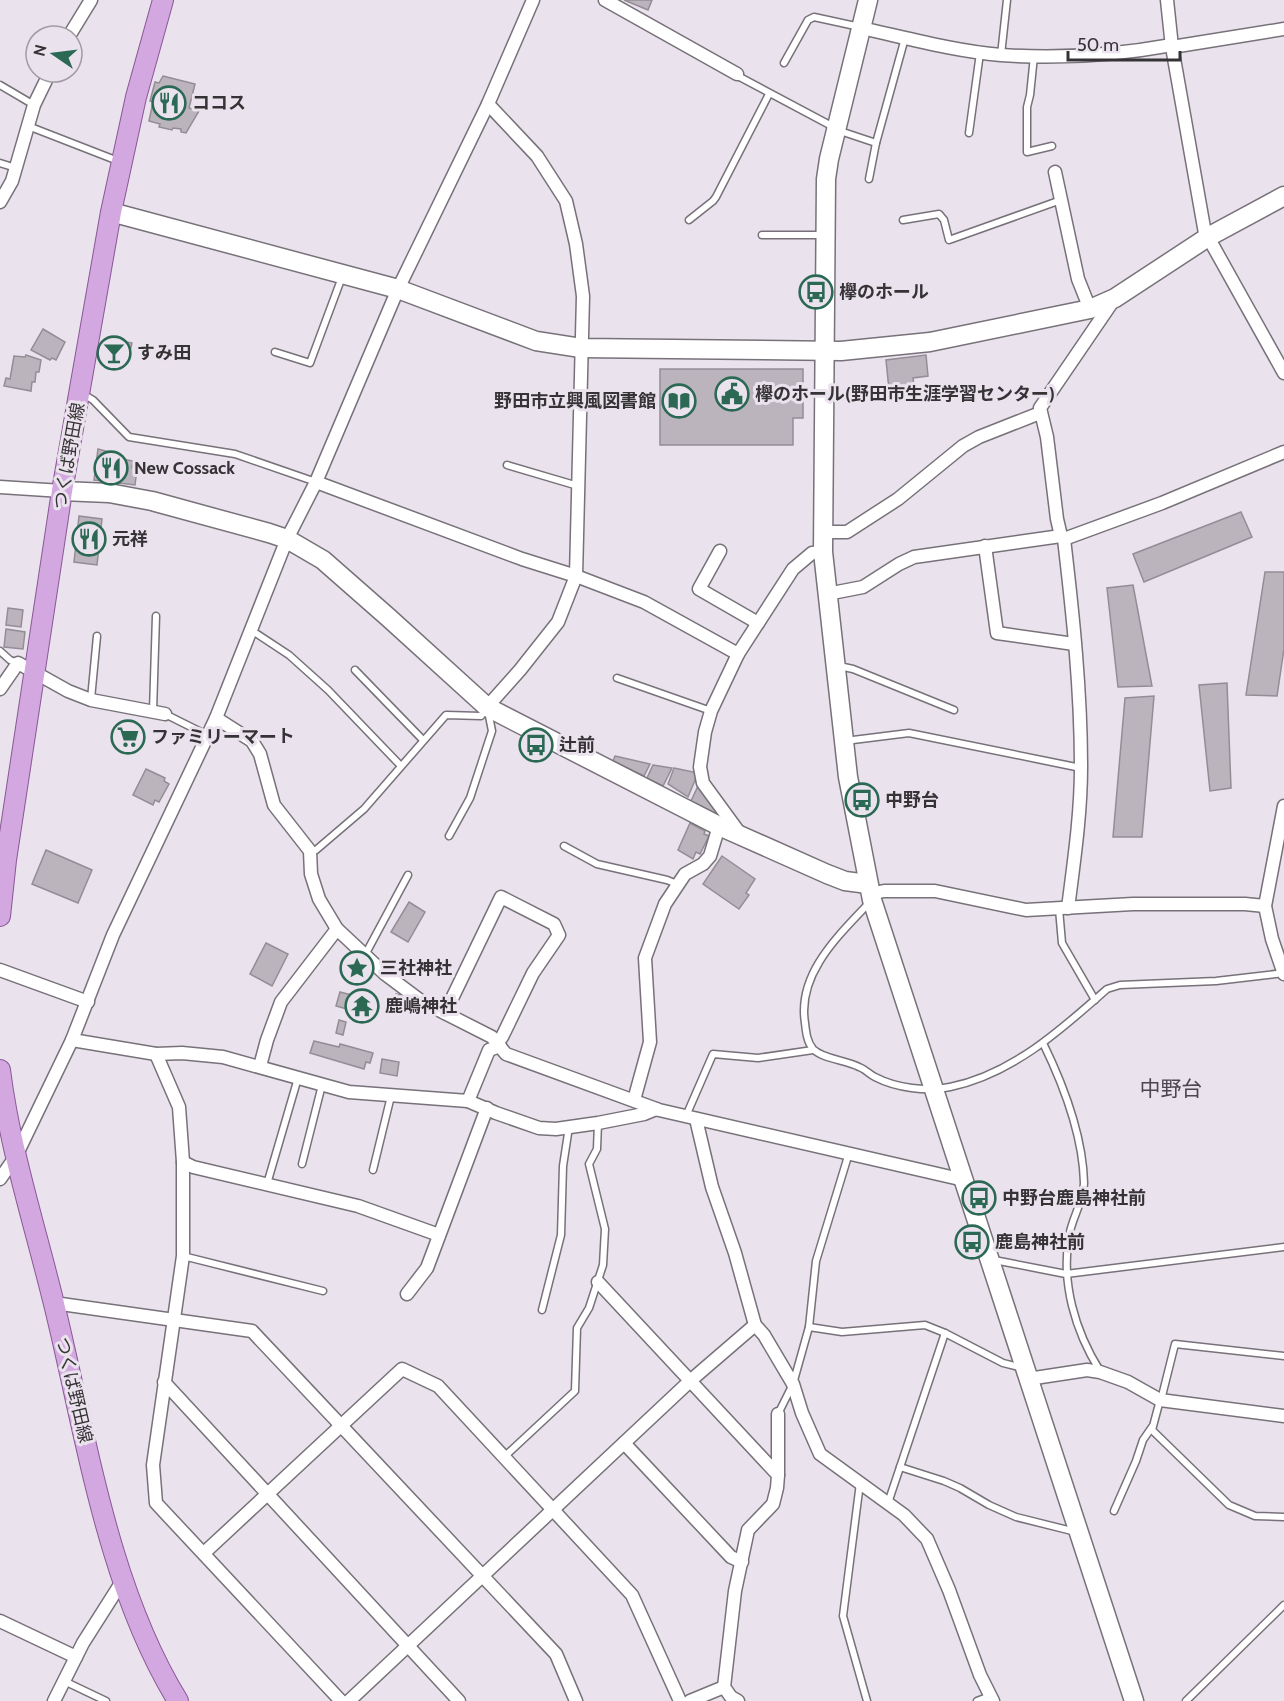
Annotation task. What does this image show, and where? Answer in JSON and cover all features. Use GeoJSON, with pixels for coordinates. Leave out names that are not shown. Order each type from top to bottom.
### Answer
{"type":"FeatureCollection","features":[{"type":"Feature","properties":{"kind":"main road","name":"つくば野田線"},"geometry":{"type":"LineString","coordinates":[[0,916],[27,667],[62,491],[111,212],[136,97],[164,0]]}},
{"type":"Feature","properties":{"kind":"main road","name":"つくば野田線"},"geometry":{"type":"LineString","coordinates":[[0,1070],[9,1143],[54,1304],[96,1482],[123,1580],[150,1648],[178,1701]]}},
{"type":"Feature","properties":{"kind":"street"},"geometry":{"type":"LineString","coordinates":[[76,24],[91,0]]}},
{"type":"Feature","properties":{"kind":"street"},"geometry":{"type":"LineString","coordinates":[[0,1179],[9,1143],[72,1040],[113,935],[216,718],[287,539],[316,482],[398,289],[488,104],[533,0]]}},
{"type":"Feature","properties":{"kind":"street"},"geometry":{"type":"LineString","coordinates":[[605,0],[737,74]]}},
{"type":"Feature","properties":{"kind":"street"},"geometry":{"type":"LineString","coordinates":[[868,0],[836,127],[826,179],[822,532],[827,594],[854,813],[870,893],[1134,1701]]}},
{"type":"Feature","properties":{"kind":"street"},"geometry":{"type":"LineString","coordinates":[[1167,0],[1172,46],[1207,238],[1284,373]]}},
{"type":"Feature","properties":{"kind":"street"},"geometry":{"type":"LineString","coordinates":[[861,28],[980,52],[1034,56],[1131,53],[1284,29]]}},
{"type":"Feature","properties":{"kind":"street"},"geometry":{"type":"LineString","coordinates":[[0,202],[12,181],[34,105],[44,84]]}},
{"type":"Feature","properties":{"kind":"street"},"geometry":{"type":"LineString","coordinates":[[487,707],[558,622],[576,576],[582,296],[576,244],[566,201],[537,156],[488,104]]}},
{"type":"Feature","properties":{"kind":"street"},"geometry":{"type":"LineString","coordinates":[[1054,172],[1078,279],[1090,309]]}},
{"type":"Feature","properties":{"kind":"street"},"geometry":{"type":"LineString","coordinates":[[111,212],[398,289],[536,341],[581,348],[824,351],[930,342],[1090,309],[1115,298],[1207,238],[1284,196]]}},
{"type":"Feature","properties":{"kind":"street"},"geometry":{"type":"LineString","coordinates":[[1064,908],[1076,848],[1081,768],[1074,644],[1063,538],[1047,437],[1040,408],[1115,298]]}},
{"type":"Feature","properties":{"kind":"street"},"geometry":{"type":"LineString","coordinates":[[822,532],[847,532],[898,499],[963,446],[1040,412]]}},
{"type":"Feature","properties":{"kind":"street"},"geometry":{"type":"LineString","coordinates":[[827,594],[863,587],[914,557],[985,546],[1063,538],[1162,503],[1284,452]]}},
{"type":"Feature","properties":{"kind":"street"},"geometry":{"type":"LineString","coordinates":[[316,482],[644,602],[738,654]]}},
{"type":"Feature","properties":{"kind":"street"},"geometry":{"type":"LineString","coordinates":[[0,487],[109,493],[152,501],[287,539],[323,560],[487,707],[719,826],[870,893],[935,891],[1026,909],[1133,904],[1265,906]]}},
{"type":"Feature","properties":{"kind":"street"},"geometry":{"type":"LineString","coordinates":[[985,546],[997,633],[1074,644]]}},
{"type":"Feature","properties":{"kind":"street"},"geometry":{"type":"LineString","coordinates":[[720,551],[699,589],[758,622]]}},
{"type":"Feature","properties":{"kind":"street"},"geometry":{"type":"LineString","coordinates":[[742,836],[703,783],[700,767],[705,732],[711,711],[738,654],[793,568],[812,553],[823,552]]}},
{"type":"Feature","properties":{"kind":"street"},"geometry":{"type":"LineString","coordinates":[[0,689],[27,667],[68,691],[91,700],[159,713]]}},
{"type":"Feature","properties":{"kind":"street"},"geometry":{"type":"LineString","coordinates":[[216,718],[252,741],[260,754],[274,805],[310,851],[311,874],[319,899],[337,929],[385,975],[421,1001],[492,1037],[506,1054],[656,1109],[964,1180]]}},
{"type":"Feature","properties":{"kind":"street"},"geometry":{"type":"LineString","coordinates":[[1284,806],[1280,851],[1265,906],[1272,939],[1284,974]]}},
{"type":"Feature","properties":{"kind":"street"},"geometry":{"type":"LineString","coordinates":[[634,1100],[650,1042],[645,958],[665,904],[685,874],[703,864],[710,856],[719,826]]}},
{"type":"Feature","properties":{"kind":"street"},"geometry":{"type":"LineString","coordinates":[[445,1013],[501,897],[554,924],[559,934],[533,973],[498,1044],[489,1050],[468,1101]]}},
{"type":"Feature","properties":{"kind":"street"},"geometry":{"type":"LineString","coordinates":[[260,1066],[281,1002],[337,929]]}},
{"type":"Feature","properties":{"kind":"street"},"geometry":{"type":"LineString","coordinates":[[0,970],[88,1002]]}},
{"type":"Feature","properties":{"kind":"street"},"geometry":{"type":"LineString","coordinates":[[72,1040],[156,1053],[182,1053],[223,1058],[260,1066],[349,1092],[468,1101],[539,1128],[598,1124],[644,1114],[656,1109]]}},
{"type":"Feature","properties":{"kind":"street"},"geometry":{"type":"LineString","coordinates":[[156,1053],[179,1107],[183,1162],[183,1256],[153,1465],[156,1503],[340,1701]]}},
{"type":"Feature","properties":{"kind":"street"},"geometry":{"type":"LineString","coordinates":[[407,1294],[427,1268],[487,1108]]}},
{"type":"Feature","properties":{"kind":"street"},"geometry":{"type":"LineString","coordinates":[[691,1118],[735,1253],[755,1326],[764,1335],[793,1384],[802,1413],[820,1454],[904,1515],[927,1539],[991,1698]]}},
{"type":"Feature","properties":{"kind":"street"},"geometry":{"type":"LineString","coordinates":[[183,1162],[193,1167],[358,1206],[439,1235]]}},
{"type":"Feature","properties":{"kind":"street"},"geometry":{"type":"LineString","coordinates":[[598,1282],[778,1474]]}},
{"type":"Feature","properties":{"kind":"street"},"geometry":{"type":"LineString","coordinates":[[54,1304],[174,1318],[252,1331],[556,1654],[576,1701]]}},
{"type":"Feature","properties":{"kind":"street"},"geometry":{"type":"LineString","coordinates":[[349,1701],[690,1381],[755,1326]]}},
{"type":"Feature","properties":{"kind":"street"},"geometry":{"type":"LineString","coordinates":[[204,1553],[402,1369],[438,1386],[632,1595],[680,1701]]}},
{"type":"Feature","properties":{"kind":"street"},"geometry":{"type":"LineString","coordinates":[[1027,1374],[1087,1370],[1100,1372],[1128,1383],[1160,1400],[1284,1416]]}},
{"type":"Feature","properties":{"kind":"street"},"geometry":{"type":"LineString","coordinates":[[164,1382],[459,1701]]}},
{"type":"Feature","properties":{"kind":"street"},"geometry":{"type":"LineString","coordinates":[[738,1701],[731,1697],[724,1687],[735,1591],[748,1530],[773,1504],[777,1488],[778,1414]]}},
{"type":"Feature","properties":{"kind":"street"},"geometry":{"type":"LineString","coordinates":[[624,1443],[731,1557],[742,1562]]}},
{"type":"Feature","properties":{"kind":"street"},"geometry":{"type":"LineString","coordinates":[[54,1701],[83,1643],[123,1580]]}},
{"type":"Feature","properties":{"kind":"street"},"geometry":{"type":"LineString","coordinates":[[0,1621],[76,1658]]}},
{"type":"Feature","properties":{"kind":"street"},"geometry":{"type":"LineString","coordinates":[[690,1701],[724,1687]]}},
{"type":"Feature","properties":{"kind":"lane"},"geometry":{"type":"LineString","coordinates":[[1001,55],[1007,0]]}},
{"type":"Feature","properties":{"kind":"lane"},"geometry":{"type":"LineString","coordinates":[[784,63],[808,20],[814,17],[861,28]]}},
{"type":"Feature","properties":{"kind":"lane"},"geometry":{"type":"LineString","coordinates":[[869,179],[876,143],[905,38]]}},
{"type":"Feature","properties":{"kind":"lane"},"geometry":{"type":"LineString","coordinates":[[969,133],[980,52]]}},
{"type":"Feature","properties":{"kind":"lane"},"geometry":{"type":"LineString","coordinates":[[1034,56],[1027,107],[1027,152],[1052,146]]}},
{"type":"Feature","properties":{"kind":"lane"},"geometry":{"type":"LineString","coordinates":[[737,74],[735,76],[769,94],[836,127],[876,143]]}},
{"type":"Feature","properties":{"kind":"lane"},"geometry":{"type":"LineString","coordinates":[[0,85],[34,105]]}},
{"type":"Feature","properties":{"kind":"lane"},"geometry":{"type":"LineString","coordinates":[[689,220],[713,201],[769,94]]}},
{"type":"Feature","properties":{"kind":"lane"},"geometry":{"type":"LineString","coordinates":[[28,126],[122,162]]}},
{"type":"Feature","properties":{"kind":"lane"},"geometry":{"type":"LineString","coordinates":[[0,163],[16,168]]}},
{"type":"Feature","properties":{"kind":"lane"},"geometry":{"type":"LineString","coordinates":[[903,220],[939,214],[944,220],[949,240],[1061,200]]}},
{"type":"Feature","properties":{"kind":"lane"},"geometry":{"type":"LineString","coordinates":[[762,235],[826,235]]}},
{"type":"Feature","properties":{"kind":"lane"},"geometry":{"type":"LineString","coordinates":[[275,352],[310,363],[344,274]]}},
{"type":"Feature","properties":{"kind":"lane"},"geometry":{"type":"LineString","coordinates":[[80,392],[93,400],[129,437],[235,454],[316,482]]}},
{"type":"Feature","properties":{"kind":"lane"},"geometry":{"type":"LineString","coordinates":[[507,465],[578,486]]}},
{"type":"Feature","properties":{"kind":"lane"},"geometry":{"type":"LineString","coordinates":[[156,615],[159,713],[208,736]]}},
{"type":"Feature","properties":{"kind":"lane"},"geometry":{"type":"LineString","coordinates":[[251,630],[289,655],[327,690],[401,766]]}},
{"type":"Feature","properties":{"kind":"lane"},"geometry":{"type":"LineString","coordinates":[[91,700],[97,636]]}},
{"type":"Feature","properties":{"kind":"lane"},"geometry":{"type":"LineString","coordinates":[[0,651],[10,660],[27,667]]}},
{"type":"Feature","properties":{"kind":"lane"},"geometry":{"type":"LineString","coordinates":[[836,666],[853,669],[954,710]]}},
{"type":"Feature","properties":{"kind":"lane"},"geometry":{"type":"LineString","coordinates":[[355,670],[423,740]]}},
{"type":"Feature","properties":{"kind":"lane"},"geometry":{"type":"LineString","coordinates":[[617,678],[711,711]]}},
{"type":"Feature","properties":{"kind":"lane"},"geometry":{"type":"LineString","coordinates":[[310,851],[316,850],[364,809],[446,715],[481,716],[487,707]]}},
{"type":"Feature","properties":{"kind":"lane"},"geometry":{"type":"LineString","coordinates":[[448,836],[470,798],[492,731],[487,707]]}},
{"type":"Feature","properties":{"kind":"lane"},"geometry":{"type":"LineString","coordinates":[[844,741],[909,733],[1081,768]]}},
{"type":"Feature","properties":{"kind":"lane"},"geometry":{"type":"LineString","coordinates":[[564,846],[597,864],[677,884]]}},
{"type":"Feature","properties":{"kind":"lane"},"geometry":{"type":"LineString","coordinates":[[364,954],[408,875]]}},
{"type":"Feature","properties":{"kind":"lane"},"geometry":{"type":"LineString","coordinates":[[813,1050],[807,1040],[804,1020],[804,998],[811,976],[870,893]]}},
{"type":"Feature","properties":{"kind":"lane"},"geometry":{"type":"LineString","coordinates":[[1064,908],[1062,943],[1095,1000]]}},
{"type":"Feature","properties":{"kind":"lane"},"geometry":{"type":"LineString","coordinates":[[691,1118],[713,1054],[759,1058],[813,1050],[843,1059],[888,1082],[933,1090],[953,1087],[995,1072],[1043,1043],[1107,989],[1120,985],[1216,981],[1284,974]]}},
{"type":"Feature","properties":{"kind":"lane"},"geometry":{"type":"LineString","coordinates":[[1043,1043],[1053,1063],[1079,1138],[1084,1185],[1069,1235],[1066,1274],[1074,1313],[1085,1343],[1100,1372]]}},
{"type":"Feature","properties":{"kind":"lane"},"geometry":{"type":"LineString","coordinates":[[267,1184],[298,1077]]}},
{"type":"Feature","properties":{"kind":"lane"},"geometry":{"type":"LineString","coordinates":[[302,1164],[322,1084]]}},
{"type":"Feature","properties":{"kind":"lane"},"geometry":{"type":"LineString","coordinates":[[373,1170],[392,1096]]}},
{"type":"Feature","properties":{"kind":"lane"},"geometry":{"type":"LineString","coordinates":[[504,1457],[575,1391],[577,1328],[589,1308],[603,1265],[605,1229],[589,1164],[597,1149],[598,1124]]}},
{"type":"Feature","properties":{"kind":"lane"},"geometry":{"type":"LineString","coordinates":[[542,1310],[561,1235],[563,1166],[569,1127]]}},
{"type":"Feature","properties":{"kind":"lane"},"geometry":{"type":"LineString","coordinates":[[778,1414],[793,1384],[809,1327],[818,1253],[849,1153]]}},
{"type":"Feature","properties":{"kind":"lane"},"geometry":{"type":"LineString","coordinates":[[989,1259],[1066,1274],[1284,1246]]}},
{"type":"Feature","properties":{"kind":"lane"},"geometry":{"type":"LineString","coordinates":[[183,1256],[323,1291]]}},
{"type":"Feature","properties":{"kind":"lane"},"geometry":{"type":"LineString","coordinates":[[809,1327],[843,1332],[925,1325],[1027,1374]]}},
{"type":"Feature","properties":{"kind":"lane"},"geometry":{"type":"LineString","coordinates":[[888,1504],[945,1333]]}},
{"type":"Feature","properties":{"kind":"lane"},"geometry":{"type":"LineString","coordinates":[[1284,1356],[1175,1344],[1152,1430],[1229,1505],[1255,1516],[1284,1517]]}},
{"type":"Feature","properties":{"kind":"lane"},"geometry":{"type":"LineString","coordinates":[[1114,1511],[1143,1440],[1153,1425]]}},
{"type":"Feature","properties":{"kind":"lane"},"geometry":{"type":"LineString","coordinates":[[900,1467],[944,1481],[1016,1517],[1078,1532]]}},
{"type":"Feature","properties":{"kind":"lane"},"geometry":{"type":"LineString","coordinates":[[860,1483],[843,1616],[867,1701]]}},
{"type":"Feature","properties":{"kind":"lane"},"geometry":{"type":"LineString","coordinates":[[1186,1701],[1284,1605]]}},
{"type":"Feature","properties":{"kind":"lane"},"geometry":{"type":"LineString","coordinates":[[64,1681],[106,1701]]}},
{"type":"Feature","properties":{"kind":"lane"},"geometry":{"type":"LineString","coordinates":[[977,1701],[991,1698]]}},
{"type":"Feature","properties":{"kind":"building"},"geometry":{"type":"Polygon","coordinates":[[[624,0],[652,0],[648,10],[624,0]]]}},
{"type":"Feature","properties":{"kind":"building"},"geometry":{"type":"Polygon","coordinates":[[[163,76],[195,84],[189,108],[199,111],[186,133],[181,132],[181,129],[173,128],[172,130],[159,127],[160,124],[149,121],[153,102],[150,101],[155,82],[159,83],[163,76]]]}},
{"type":"Feature","properties":{"kind":"building"},"geometry":{"type":"Polygon","coordinates":[[[43,329],[65,342],[56,360],[52,358],[50,360],[31,350],[43,329]]]}},
{"type":"Feature","properties":{"kind":"building"},"geometry":{"type":"Polygon","coordinates":[[[108,338],[132,343],[127,362],[104,357],[108,338]]]}},
{"type":"Feature","properties":{"kind":"building"},"geometry":{"type":"Polygon","coordinates":[[[26,355],[41,360],[35,382],[32,382],[31,391],[4,386],[6,378],[10,379],[14,356],[25,357],[26,355]]]}},
{"type":"Feature","properties":{"kind":"building"},"geometry":{"type":"Polygon","coordinates":[[[926,355],[928,376],[913,378],[914,387],[889,390],[886,360],[926,355]]]}},
{"type":"Feature","properties":{"kind":"building","name":"欅のホール(野田市生涯学習センター)"},"geometry":{"type":"Polygon","coordinates":[[[660,369],[803,369],[803,418],[793,418],[793,445],[660,445],[660,369]]]}},
{"type":"Feature","properties":{"kind":"building"},"geometry":{"type":"Polygon","coordinates":[[[98,449],[117,454],[117,458],[133,461],[132,468],[137,469],[135,485],[94,480],[98,449]]]}},
{"type":"Feature","properties":{"kind":"building"},"geometry":{"type":"Polygon","coordinates":[[[1241,512],[1252,537],[1144,582],[1133,554],[1241,512]]]}},
{"type":"Feature","properties":{"kind":"building"},"geometry":{"type":"Polygon","coordinates":[[[79,516],[102,519],[97,565],[74,562],[79,516]]]}},
{"type":"Feature","properties":{"kind":"building"},"geometry":{"type":"Polygon","coordinates":[[[1265,572],[1284,572],[1284,649],[1277,696],[1246,695],[1265,572]]]}},
{"type":"Feature","properties":{"kind":"building"},"geometry":{"type":"Polygon","coordinates":[[[1133,585],[1152,686],[1118,687],[1107,588],[1133,585]]]}},
{"type":"Feature","properties":{"kind":"building"},"geometry":{"type":"Polygon","coordinates":[[[8,608],[23,610],[21,627],[6,625],[8,608]]]}},
{"type":"Feature","properties":{"kind":"building"},"geometry":{"type":"Polygon","coordinates":[[[6,629],[25,632],[23,649],[4,647],[6,629]]]}},
{"type":"Feature","properties":{"kind":"building"},"geometry":{"type":"Polygon","coordinates":[[[1227,683],[1231,788],[1210,791],[1199,685],[1227,683]]]}},
{"type":"Feature","properties":{"kind":"building"},"geometry":{"type":"Polygon","coordinates":[[[1154,696],[1142,837],[1113,837],[1125,698],[1154,696]]]}},
{"type":"Feature","properties":{"kind":"building"},"geometry":{"type":"Polygon","coordinates":[[[615,756],[650,764],[644,776],[613,761],[615,756]]]}},
{"type":"Feature","properties":{"kind":"building"},"geometry":{"type":"Polygon","coordinates":[[[653,765],[672,768],[663,786],[647,778],[653,765]]]}},
{"type":"Feature","properties":{"kind":"building"},"geometry":{"type":"Polygon","coordinates":[[[674,768],[698,773],[688,797],[668,784],[674,768]]]}},
{"type":"Feature","properties":{"kind":"building"},"geometry":{"type":"Polygon","coordinates":[[[146,769],[165,778],[164,781],[169,784],[159,802],[155,800],[153,805],[133,795],[146,769]]]}},
{"type":"Feature","properties":{"kind":"building"},"geometry":{"type":"Polygon","coordinates":[[[699,784],[719,810],[717,814],[691,801],[699,784]]]}},
{"type":"Feature","properties":{"kind":"building"},"geometry":{"type":"Polygon","coordinates":[[[690,823],[705,831],[704,834],[709,836],[700,854],[696,852],[693,859],[678,850],[690,823]]]}},
{"type":"Feature","properties":{"kind":"building"},"geometry":{"type":"Polygon","coordinates":[[[46,850],[92,870],[78,903],[32,884],[46,850]]]}},
{"type":"Feature","properties":{"kind":"building"},"geometry":{"type":"Polygon","coordinates":[[[722,856],[755,879],[746,893],[749,895],[739,909],[703,884],[722,856]]]}},
{"type":"Feature","properties":{"kind":"building"},"geometry":{"type":"Polygon","coordinates":[[[409,902],[425,912],[408,942],[391,932],[409,902]]]}},
{"type":"Feature","properties":{"kind":"building"},"geometry":{"type":"Polygon","coordinates":[[[266,943],[288,954],[272,986],[250,974],[266,943]]]}},
{"type":"Feature","properties":{"kind":"building"},"geometry":{"type":"Polygon","coordinates":[[[340,992],[352,995],[352,998],[353,993],[369,997],[368,1002],[371,1003],[368,1014],[364,1013],[363,1017],[349,1014],[351,1006],[347,1009],[336,1006],[340,992]]]}},
{"type":"Feature","properties":{"kind":"building"},"geometry":{"type":"Polygon","coordinates":[[[396,994],[406,996],[404,1005],[394,1002],[396,994]]]}},
{"type":"Feature","properties":{"kind":"building"},"geometry":{"type":"Polygon","coordinates":[[[339,1020],[346,1022],[343,1035],[336,1033],[339,1020]]]}},
{"type":"Feature","properties":{"kind":"building"},"geometry":{"type":"Polygon","coordinates":[[[314,1041],[339,1047],[340,1044],[373,1053],[370,1063],[366,1062],[364,1069],[310,1053],[314,1041]]]}},
{"type":"Feature","properties":{"kind":"building"},"geometry":{"type":"Polygon","coordinates":[[[382,1059],[399,1062],[397,1076],[380,1073],[382,1059]]]}},
{"type":"Feature","properties":{"kind":"place","name":"ココス"},"geometry":{"type":"Point","coordinates":[169,103]}},
{"type":"Feature","properties":{"kind":"place","name":"欅のホール"},"geometry":{"type":"Point","coordinates":[816,292]}},
{"type":"Feature","properties":{"kind":"place","name":"すみ田"},"geometry":{"type":"Point","coordinates":[114,353]}},
{"type":"Feature","properties":{"kind":"place","name":"欅のホール(野田市生涯学習センター)"},"geometry":{"type":"Point","coordinates":[732,394]}},
{"type":"Feature","properties":{"kind":"place","name":"野田市立興風図書館"},"geometry":{"type":"Point","coordinates":[679,401]}},
{"type":"Feature","properties":{"kind":"place","name":"New Cossack"},"geometry":{"type":"Point","coordinates":[111,468]}},
{"type":"Feature","properties":{"kind":"place","name":"元祥"},"geometry":{"type":"Point","coordinates":[89,539]}},
{"type":"Feature","properties":{"kind":"place","name":"ファミリーマート"},"geometry":{"type":"Point","coordinates":[128,737]}},
{"type":"Feature","properties":{"kind":"place","name":"辻前"},"geometry":{"type":"Point","coordinates":[536,745]}},
{"type":"Feature","properties":{"kind":"place","name":"中野台"},"geometry":{"type":"Point","coordinates":[862,800]}},
{"type":"Feature","properties":{"kind":"place","name":"三社神社"},"geometry":{"type":"Point","coordinates":[357,968]}},
{"type":"Feature","properties":{"kind":"place","name":"鹿嶋神社"},"geometry":{"type":"Point","coordinates":[362,1006]}},
{"type":"Feature","properties":{"kind":"place","name":"中野台鹿島神社前"},"geometry":{"type":"Point","coordinates":[979,1198]}},
{"type":"Feature","properties":{"kind":"place","name":"鹿島神社前"},"geometry":{"type":"Point","coordinates":[972,1242]}},
{"type":"Feature","properties":{"kind":"district","name":"中野台"},"geometry":{"type":"Point","coordinates":[1171,1088]}}]}
